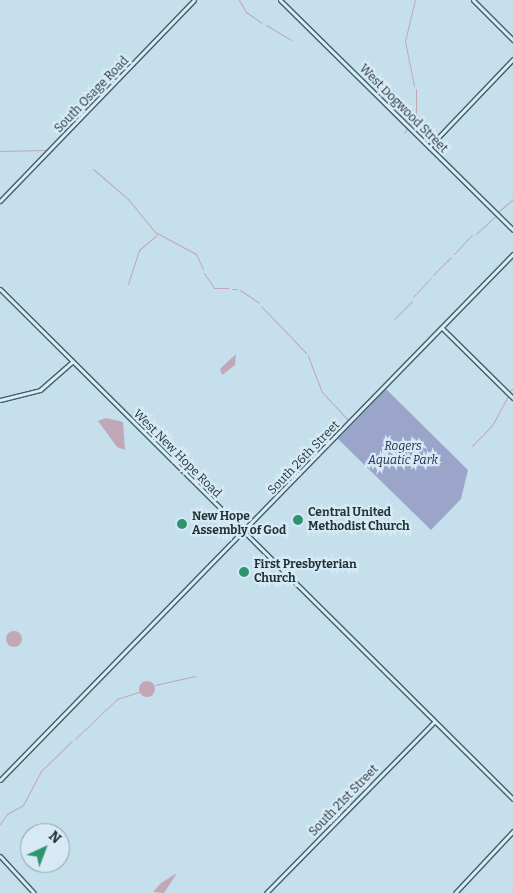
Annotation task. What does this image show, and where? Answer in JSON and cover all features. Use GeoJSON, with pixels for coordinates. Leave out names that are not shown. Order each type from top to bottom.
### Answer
{"type":"FeatureCollection","features":[{"type":"Feature","properties":{"kind":"street","name":"South Osage Road"},"geometry":{"type":"LineString","coordinates":[[0,201],[194,0]]}},
{"type":"Feature","properties":{"kind":"street","name":"West Dogwood Street"},"geometry":{"type":"LineString","coordinates":[[280,0],[513,230]]}},
{"type":"Feature","properties":{"kind":"street"},"geometry":{"type":"LineString","coordinates":[[474,0],[513,40]]}},
{"type":"Feature","properties":{"kind":"street"},"geometry":{"type":"LineString","coordinates":[[429,147],[513,59]]}},
{"type":"Feature","properties":{"kind":"street","name":"South 26th Street"},"geometry":{"type":"LineString","coordinates":[[0,780],[244,533],[513,254]]}},
{"type":"Feature","properties":{"kind":"street","name":"West New Hope Road"},"geometry":{"type":"LineString","coordinates":[[0,290],[513,800]]}},
{"type":"Feature","properties":{"kind":"street"},"geometry":{"type":"LineString","coordinates":[[442,328],[513,398]]}},
{"type":"Feature","properties":{"kind":"street"},"geometry":{"type":"LineString","coordinates":[[0,400],[40,390],[72,362]]}},
{"type":"Feature","properties":{"kind":"street","name":"South 21st Street"},"geometry":{"type":"LineString","coordinates":[[266,893],[434,722]]}},
{"type":"Feature","properties":{"kind":"street"},"geometry":{"type":"LineString","coordinates":[[455,893],[513,831]]}},
{"type":"Feature","properties":{"kind":"street"},"geometry":{"type":"LineString","coordinates":[[0,856],[34,893]]}},
{"type":"Feature","properties":{"kind":"green space","name":"Rogers Aquatic Park"},"geometry":{"type":"Polygon","coordinates":[[[386,389],[468,470],[461,499],[431,530],[338,439],[386,389]]]}},
{"type":"Feature","properties":{"kind":"shaded area"},"geometry":{"type":"Polygon","coordinates":[[[236,354],[235,365],[222,375],[220,369],[236,354]]]}},
{"type":"Feature","properties":{"kind":"shaded area"},"geometry":{"type":"Polygon","coordinates":[[[106,418],[123,422],[125,450],[117,447],[98,421],[106,418]]]}},
{"type":"Feature","properties":{"kind":"shaded area"},"geometry":{"type":"Polygon","coordinates":[[[14,631],[22,639],[14,647],[6,639],[14,631]]]}},
{"type":"Feature","properties":{"kind":"shaded area"},"geometry":{"type":"Polygon","coordinates":[[[144,681],[150,681],[155,686],[153,695],[144,697],[139,692],[139,686],[144,681]]]}},
{"type":"Feature","properties":{"kind":"shaded area"},"geometry":{"type":"Polygon","coordinates":[[[177,873],[164,893],[153,892],[161,883],[177,873]]]}},
{"type":"Feature","properties":{"kind":"waterway"},"geometry":{"type":"LineString","coordinates":[[239,0],[246,12],[262,23]]}},
{"type":"Feature","properties":{"kind":"waterway"},"geometry":{"type":"LineString","coordinates":[[414,86],[405,41],[415,0]]}},
{"type":"Feature","properties":{"kind":"waterway"},"geometry":{"type":"LineString","coordinates":[[266,25],[291,40]]}},
{"type":"Feature","properties":{"kind":"waterway"},"geometry":{"type":"LineString","coordinates":[[411,124],[416,117],[416,89]]}},
{"type":"Feature","properties":{"kind":"waterway"},"geometry":{"type":"LineString","coordinates":[[404,133],[407,129]]}},
{"type":"Feature","properties":{"kind":"waterway"},"geometry":{"type":"LineString","coordinates":[[0,151],[46,150]]}},
{"type":"Feature","properties":{"kind":"waterway"},"geometry":{"type":"LineString","coordinates":[[93,169],[128,199],[155,232],[196,254],[203,269]]}},
{"type":"Feature","properties":{"kind":"waterway"},"geometry":{"type":"LineString","coordinates":[[498,212],[513,199]]}},
{"type":"Feature","properties":{"kind":"waterway"},"geometry":{"type":"LineString","coordinates":[[476,234],[495,216]]}},
{"type":"Feature","properties":{"kind":"waterway"},"geometry":{"type":"LineString","coordinates":[[128,284],[139,250],[157,235]]}},
{"type":"Feature","properties":{"kind":"waterway"},"geometry":{"type":"LineString","coordinates":[[454,254],[472,235]]}},
{"type":"Feature","properties":{"kind":"waterway"},"geometry":{"type":"LineString","coordinates":[[433,275],[451,257]]}},
{"type":"Feature","properties":{"kind":"waterway"},"geometry":{"type":"LineString","coordinates":[[204,273],[214,288],[228,288]]}},
{"type":"Feature","properties":{"kind":"waterway"},"geometry":{"type":"LineString","coordinates":[[413,297],[431,278]]}},
{"type":"Feature","properties":{"kind":"waterway"},"geometry":{"type":"LineString","coordinates":[[232,289],[237,289]]}},
{"type":"Feature","properties":{"kind":"waterway"},"geometry":{"type":"LineString","coordinates":[[240,290],[259,303]]}},
{"type":"Feature","properties":{"kind":"waterway"},"geometry":{"type":"LineString","coordinates":[[394,319],[412,301]]}},
{"type":"Feature","properties":{"kind":"waterway"},"geometry":{"type":"LineString","coordinates":[[261,306],[306,353]]}},
{"type":"Feature","properties":{"kind":"waterway"},"geometry":{"type":"LineString","coordinates":[[308,356],[322,392],[347,419]]}},
{"type":"Feature","properties":{"kind":"waterway"},"geometry":{"type":"LineString","coordinates":[[510,391],[513,388]]}},
{"type":"Feature","properties":{"kind":"waterway"},"geometry":{"type":"LineString","coordinates":[[472,446],[493,424],[508,396]]}},
{"type":"Feature","properties":{"kind":"waterway"},"geometry":{"type":"LineString","coordinates":[[155,685],[195,676]]}},
{"type":"Feature","properties":{"kind":"waterway"},"geometry":{"type":"LineString","coordinates":[[75,739],[117,699],[142,691]]}},
{"type":"Feature","properties":{"kind":"waterway"},"geometry":{"type":"LineString","coordinates":[[0,824],[7,814],[23,805],[41,771],[72,741]]}},
{"type":"Feature","properties":{"kind":"place","name":"Central United Methodist Church"},"geometry":{"type":"Point","coordinates":[298,520]}},
{"type":"Feature","properties":{"kind":"place","name":"New Hope Assembly of God"},"geometry":{"type":"Point","coordinates":[182,524]}},
{"type":"Feature","properties":{"kind":"place","name":"First Presbyterian Church"},"geometry":{"type":"Point","coordinates":[244,572]}}]}
